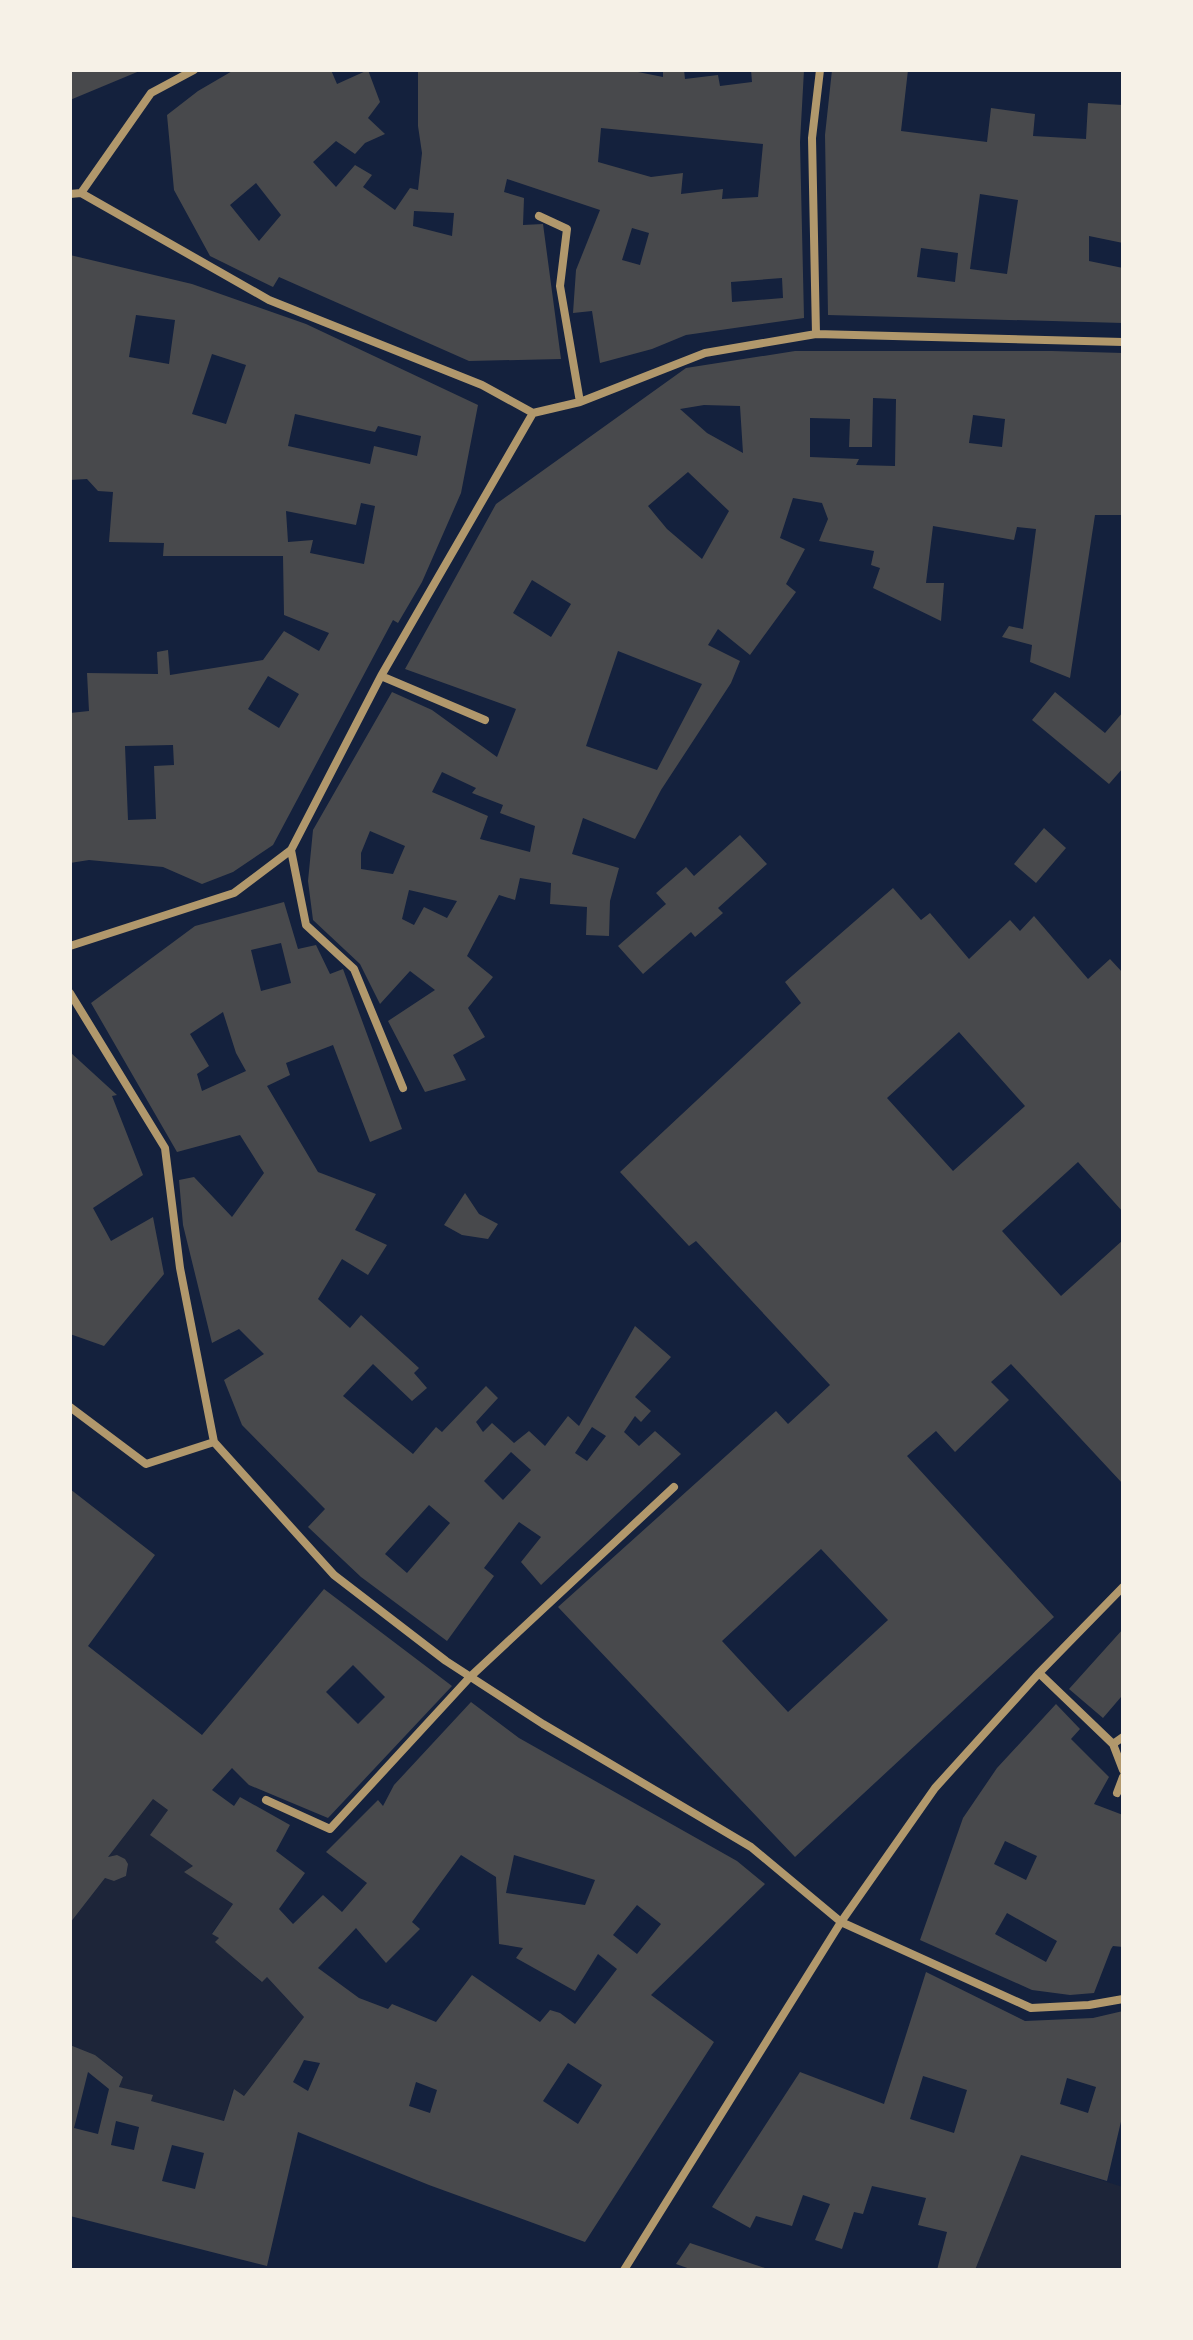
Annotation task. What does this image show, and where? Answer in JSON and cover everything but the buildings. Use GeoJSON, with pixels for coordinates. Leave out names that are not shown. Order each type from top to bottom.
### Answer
{"type":"FeatureCollection","features":[{"type":"Feature","properties":{"kind":"street"},"geometry":{"type":"LineString","coordinates":[[81,193],[151,93],[194,70]]}},
{"type":"Feature","properties":{"kind":"street"},"geometry":{"type":"LineString","coordinates":[[816,334],[812,138],[820,70]]}},
{"type":"Feature","properties":{"kind":"street"},"geometry":{"type":"LineString","coordinates":[[70,194],[81,193],[269,300],[482,385],[533,413],[580,402],[705,353],[816,334],[1123,342]]}},
{"type":"Feature","properties":{"kind":"street"},"geometry":{"type":"LineString","coordinates":[[539,216],[567,229],[560,286],[580,402]]}},
{"type":"Feature","properties":{"kind":"street"},"geometry":{"type":"LineString","coordinates":[[70,946],[234,893],[291,850],[381,676],[533,413]]}},
{"type":"Feature","properties":{"kind":"street"},"geometry":{"type":"LineString","coordinates":[[381,676],[485,720]]}},
{"type":"Feature","properties":{"kind":"street"},"geometry":{"type":"LineString","coordinates":[[291,850],[306,925],[354,969],[403,1088]]}},
{"type":"Feature","properties":{"kind":"street"},"geometry":{"type":"LineString","coordinates":[[70,993],[165,1148],[180,1268],[214,1442],[334,1575],[470,1677],[543,1724],[751,1847],[841,1922],[1031,2008],[1089,2005],[1123,1999]]}},
{"type":"Feature","properties":{"kind":"street"},"geometry":{"type":"LineString","coordinates":[[70,1407],[146,1464],[214,1442]]}},
{"type":"Feature","properties":{"kind":"street"},"geometry":{"type":"LineString","coordinates":[[266,1800],[330,1829],[470,1677],[674,1487]]}},
{"type":"Feature","properties":{"kind":"street"},"geometry":{"type":"LineString","coordinates":[[624,2270],[841,1922],[935,1788],[1039,1673],[1123,1587]]}},
{"type":"Feature","properties":{"kind":"street"},"geometry":{"type":"LineString","coordinates":[[1039,1673],[1113,1744],[1123,1770]]}},
{"type":"Feature","properties":{"kind":"street"},"geometry":{"type":"LineString","coordinates":[[1113,1744],[1123,1737]]}},
{"type":"Feature","properties":{"kind":"street"},"geometry":{"type":"LineString","coordinates":[[1117,1793],[1123,1777]]}},
{"type":"Feature","properties":{"kind":"shaded area"},"geometry":{"type":"Polygon","coordinates":[[[153,1799],[168,1810],[151,1835],[193,1866],[185,1872],[233,1904],[212,1933],[219,1938],[216,1942],[261,1982],[267,1977],[304,2017],[244,2096],[233,2089],[224,2121],[151,2101],[119,2087],[123,2076],[95,2055],[70,2045],[70,1923],[105,1878],[114,1881],[126,1876],[124,1860],[108,1857],[153,1799]]]}},
{"type":"Feature","properties":{"kind":"shaded area"},"geometry":{"type":"Polygon","coordinates":[[[1021,2155],[1123,2187],[1123,2270],[975,2270],[1021,2155]]]}}]}
